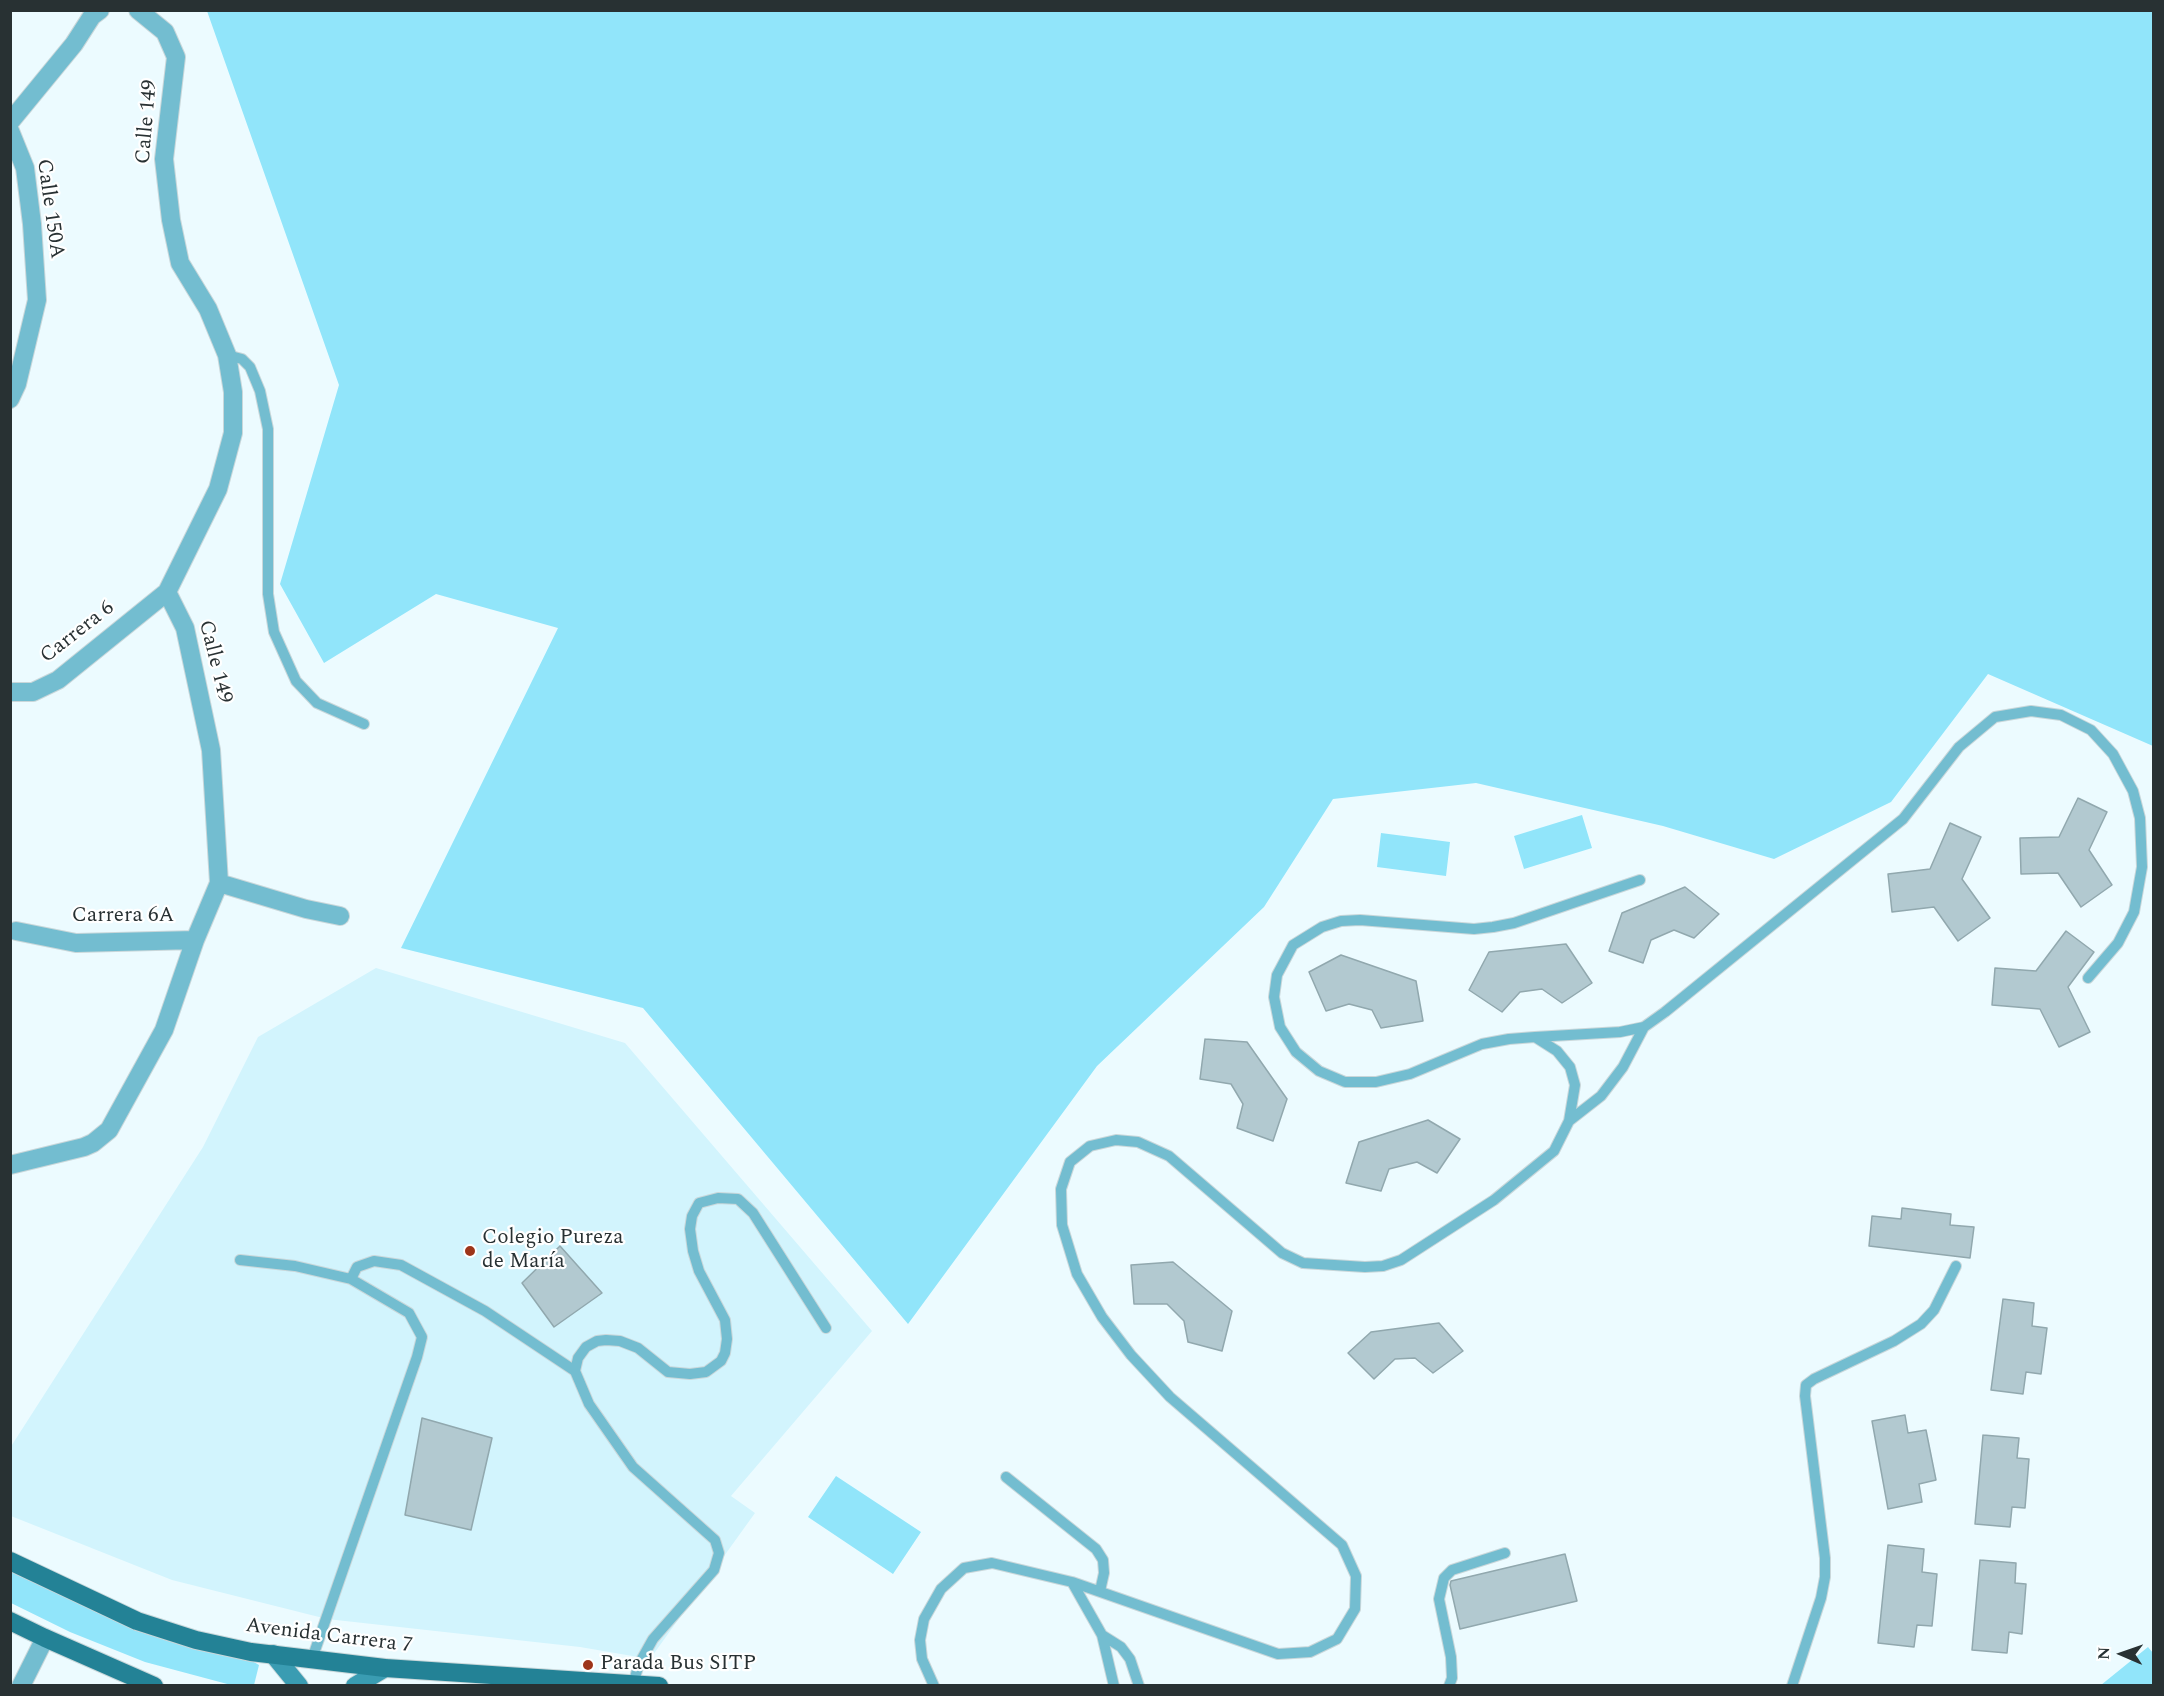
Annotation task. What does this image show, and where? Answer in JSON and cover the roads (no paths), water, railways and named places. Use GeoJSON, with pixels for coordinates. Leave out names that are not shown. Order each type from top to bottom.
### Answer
{"type":"FeatureCollection","features":[{"type":"Feature","properties":{"kind":"main road","name":"Avenida Carrera 7"},"geometry":{"type":"LineString","coordinates":[[10,1562],[137,1621],[220,1646],[312,1659],[388,1677],[406,1669],[658,1686]]}},
{"type":"Feature","properties":{"kind":"main road"},"geometry":{"type":"LineString","coordinates":[[10,1621],[154,1686]]}},
{"type":"Feature","properties":{"kind":"main road"},"geometry":{"type":"LineString","coordinates":[[273,1654],[299,1686]]}},
{"type":"Feature","properties":{"kind":"main road"},"geometry":{"type":"LineString","coordinates":[[355,1686],[388,1677]]}},
{"type":"Feature","properties":{"kind":"street"},"geometry":{"type":"LineString","coordinates":[[10,122],[74,44],[92,16],[100,10]]}},
{"type":"Feature","properties":{"kind":"street","name":"Calle 149"},"geometry":{"type":"LineString","coordinates":[[10,1165],[84,1147],[110,1130],[164,1030],[195,939],[219,883],[211,750],[185,627],[167,592],[218,489],[233,433],[233,392],[227,355],[208,309],[180,262],[171,220],[164,159],[176,57],[165,32],[138,10]]}},
{"type":"Feature","properties":{"kind":"street","name":"Calle 150A"},"geometry":{"type":"LineString","coordinates":[[10,131],[25,168],[32,224],[37,300],[17,384],[10,399]]}},
{"type":"Feature","properties":{"kind":"street","name":"Carrera 6"},"geometry":{"type":"LineString","coordinates":[[10,692],[33,692],[58,680],[167,592]]}},
{"type":"Feature","properties":{"kind":"street"},"geometry":{"type":"LineString","coordinates":[[219,883],[306,909],[340,916]]}},
{"type":"Feature","properties":{"kind":"street","name":"Carrera 6A"},"geometry":{"type":"LineString","coordinates":[[16,931],[76,943],[195,939]]}},
{"type":"Feature","properties":{"kind":"street"},"geometry":{"type":"LineString","coordinates":[[21,1686],[45,1638]]}},
{"type":"Feature","properties":{"kind":"lane"},"geometry":{"type":"LineString","coordinates":[[227,355],[242,359],[250,367],[260,391],[268,429],[268,594],[274,632],[296,681],[317,703],[364,724]]}},
{"type":"Feature","properties":{"kind":"lane"},"geometry":{"type":"LineString","coordinates":[[1640,880],[1514,923],[1493,927],[1474,929],[1360,920],[1341,921],[1323,927],[1293,945],[1277,975],[1274,997],[1280,1027],[1296,1052],[1319,1071],[1345,1082],[1376,1082],[1410,1074],[1482,1044],[1509,1039],[1620,1032],[1644,1027],[1903,819],[1959,747],[1995,717],[2031,711],[2061,715],[2091,730],[2113,754],[2133,791],[2140,818],[2142,867],[2134,912],[2118,943],[2088,978]]}},
{"type":"Feature","properties":{"kind":"lane"},"geometry":{"type":"LineString","coordinates":[[1569,1121],[1601,1096],[1623,1067],[1644,1027]]}},
{"type":"Feature","properties":{"kind":"lane"},"geometry":{"type":"LineString","coordinates":[[934,1686],[922,1659],[920,1640],[924,1619],[941,1589],[964,1568],[992,1563],[1072,1582],[1278,1654],[1310,1652],[1337,1639],[1355,1609],[1356,1576],[1342,1545],[1170,1397],[1131,1355],[1102,1317],[1077,1274],[1062,1225],[1060,1189],[1070,1162],[1090,1146],[1116,1140],[1138,1142],[1169,1156],[1282,1253],[1303,1263],[1374,1266],[1401,1260],[1494,1200],[1554,1151],[1569,1121],[1575,1085],[1570,1067],[1557,1051],[1535,1037]]}},
{"type":"Feature","properties":{"kind":"lane"},"geometry":{"type":"LineString","coordinates":[[575,1371],[578,1358],[586,1347],[597,1341],[606,1340],[620,1341],[638,1348],[668,1372],[690,1374],[706,1372],[721,1361],[727,1339],[725,1320],[699,1271],[690,1229],[692,1216],[699,1203],[718,1198],[738,1199],[753,1213],[825,1328]]}},
{"type":"Feature","properties":{"kind":"lane"},"geometry":{"type":"LineString","coordinates":[[240,1260],[295,1266],[351,1279],[409,1313],[422,1337],[312,1659]]}},
{"type":"Feature","properties":{"kind":"lane"},"geometry":{"type":"LineString","coordinates":[[351,1279],[357,1267],[374,1261],[401,1265],[485,1311],[575,1371],[589,1404],[633,1467],[715,1540],[719,1553],[714,1570],[653,1639],[639,1664],[633,1684]]}},
{"type":"Feature","properties":{"kind":"lane"},"geometry":{"type":"LineString","coordinates":[[1792,1686],[1821,1598],[1825,1577],[1825,1558],[1805,1396],[1806,1385],[1814,1378],[1894,1341],[1921,1324],[1934,1310],[1956,1266]]}},
{"type":"Feature","properties":{"kind":"lane"},"geometry":{"type":"LineString","coordinates":[[1006,1477],[1096,1549],[1103,1560],[1104,1573],[1100,1591]]}},
{"type":"Feature","properties":{"kind":"lane"},"geometry":{"type":"LineString","coordinates":[[1449,1686],[1452,1678],[1451,1657],[1439,1599],[1444,1578],[1452,1570],[1505,1553]]}},
{"type":"Feature","properties":{"kind":"lane"},"geometry":{"type":"LineString","coordinates":[[1072,1582],[1102,1635],[1114,1686]]}},
{"type":"Feature","properties":{"kind":"lane"},"geometry":{"type":"LineString","coordinates":[[1102,1635],[1121,1647],[1130,1659],[1139,1686]]}},
{"type":"Feature","properties":{"kind":"place","name":"Colegio Pureza de María"},"geometry":{"type":"Point","coordinates":[470,1251]}},
{"type":"Feature","properties":{"kind":"place","name":"Parada Bus SITP"},"geometry":{"type":"Point","coordinates":[588,1665]}}]}
